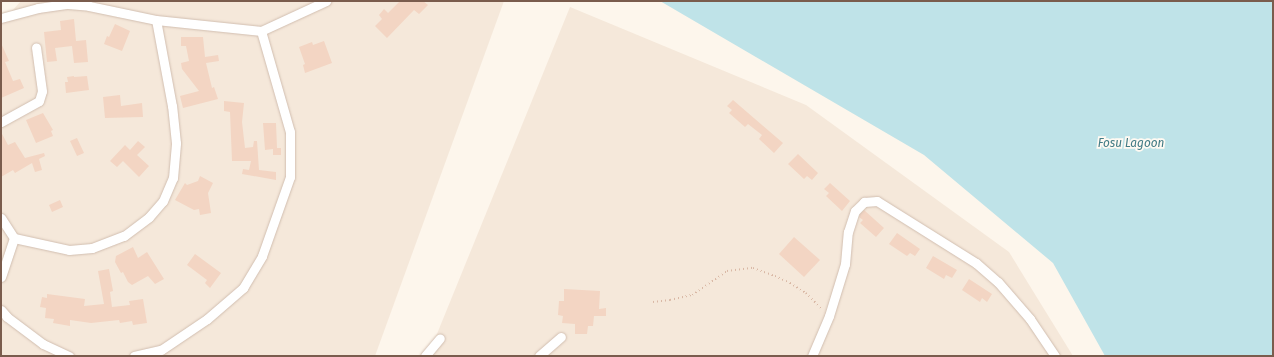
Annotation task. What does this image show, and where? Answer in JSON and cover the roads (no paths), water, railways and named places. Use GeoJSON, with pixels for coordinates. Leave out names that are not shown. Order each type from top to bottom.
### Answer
{"type":"FeatureCollection","features":[{"type":"Feature","properties":{"kind":"street"},"geometry":{"type":"LineString","coordinates":[[1,18],[38,8],[68,4],[89,6],[156,20],[262,31],[326,1]]}},
{"type":"Feature","properties":{"kind":"street"},"geometry":{"type":"LineString","coordinates":[[1,218],[14,238],[69,250],[92,248],[124,236],[149,218],[163,201],[173,178],[176,143],[172,106],[156,20]]}},
{"type":"Feature","properties":{"kind":"street"},"geometry":{"type":"LineString","coordinates":[[134,356],[161,350],[207,319],[243,288],[262,256],[290,177],[290,132],[262,31]]}},
{"type":"Feature","properties":{"kind":"street"},"geometry":{"type":"LineString","coordinates":[[1,122],[39,101],[42,91],[36,47]]}},
{"type":"Feature","properties":{"kind":"street"},"geometry":{"type":"LineString","coordinates":[[812,356],[829,316],[845,264],[848,232],[855,210],[864,202],[877,201],[976,263],[998,282],[1021,308],[1055,356]]}},
{"type":"Feature","properties":{"kind":"street"},"geometry":{"type":"LineString","coordinates":[[1,277],[14,238]]}},
{"type":"Feature","properties":{"kind":"street"},"geometry":{"type":"LineString","coordinates":[[1,310],[7,317],[43,344],[69,356]]}},
{"type":"Feature","properties":{"kind":"street"},"geometry":{"type":"LineString","coordinates":[[539,356],[561,336]]}},
{"type":"Feature","properties":{"kind":"street"},"geometry":{"type":"LineString","coordinates":[[425,356],[440,338]]}},
{"type":"Feature","properties":{"kind":"water","name":"Fosu Lagoon"},"geometry":{"type":"Polygon","coordinates":[[[660,1],[1273,1],[1273,356],[1105,356],[1053,263],[924,155],[660,1]]]}}]}
